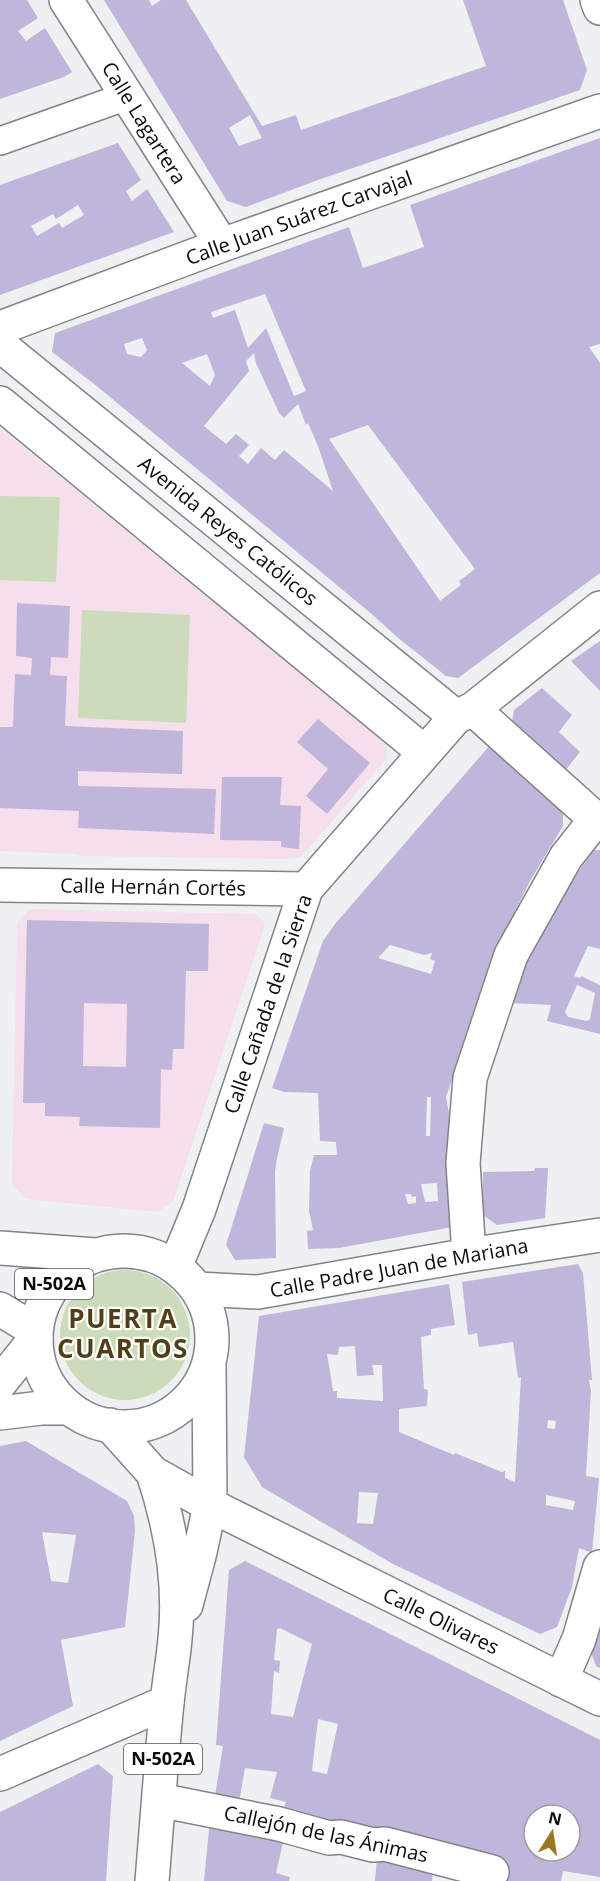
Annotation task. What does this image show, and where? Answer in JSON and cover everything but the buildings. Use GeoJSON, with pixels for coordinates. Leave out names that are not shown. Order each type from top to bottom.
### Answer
{"type":"FeatureCollection","features":[{"type":"Feature","properties":{"kind":"street","name":"Calle Lagartera"},"geometry":{"type":"LineString","coordinates":[[66,0],[222,245]]}},
{"type":"Feature","properties":{"kind":"street"},"geometry":{"type":"LineString","coordinates":[[597,0],[600,8]]}},
{"type":"Feature","properties":{"kind":"street"},"geometry":{"type":"LineString","coordinates":[[0,141],[127,96]]}},
{"type":"Feature","properties":{"kind":"street","name":"Calle Juan Suárez Carvajal"},"geometry":{"type":"LineString","coordinates":[[0,328],[222,245],[600,111]]}},
{"type":"Feature","properties":{"kind":"street","name":"Avenida Reyes Católicos"},"geometry":{"type":"LineString","coordinates":[[0,345],[598,821]]}},
{"type":"Feature","properties":{"kind":"street"},"geometry":{"type":"LineString","coordinates":[[0,403],[423,752]]}},
{"type":"Feature","properties":{"kind":"street","name":"Calle Cañada de la Sierra"},"geometry":{"type":"LineString","coordinates":[[186,1278],[199,1209],[306,889],[423,752],[465,713],[600,608]]}},
{"type":"Feature","properties":{"kind":"street"},"geometry":{"type":"LineString","coordinates":[[469,1255],[463,1163],[470,1078],[511,955],[566,856],[598,821]]}},
{"type":"Feature","properties":{"kind":"street","name":"Calle Hernán Cortés"},"geometry":{"type":"LineString","coordinates":[[0,885],[306,889]]}},
{"type":"Feature","properties":{"kind":"street","name":"Calle Padre Juan de Mariana"},"geometry":{"type":"LineString","coordinates":[[186,1278],[258,1292],[469,1255],[599,1242]]}},
{"type":"Feature","properties":{"kind":"street","name":"N-502A"},"geometry":{"type":"LineString","coordinates":[[0,1248],[96,1255]]}},
{"type":"Feature","properties":{"kind":"street","name":"N-502A"},"geometry":{"type":"LineString","coordinates":[[176,1638],[200,1552],[210,1505],[209,1362],[212,1326],[206,1307],[186,1278],[158,1257],[140,1252],[114,1251],[96,1255],[70,1269],[54,1285],[40,1310],[36,1334],[37,1355],[44,1376],[57,1396],[69,1408],[88,1419],[128,1427],[152,1422],[169,1414],[196,1390],[209,1362]]}},
{"type":"Feature","properties":{"kind":"street","name":"N-502A"},"geometry":{"type":"LineString","coordinates":[[0,1309],[36,1334]]}},
{"type":"Feature","properties":{"kind":"street"},"geometry":{"type":"LineString","coordinates":[[0,1383],[36,1334]]}},
{"type":"Feature","properties":{"kind":"street"},"geometry":{"type":"LineString","coordinates":[[0,1413],[41,1407],[69,1408]]}},
{"type":"Feature","properties":{"kind":"street","name":"Calle Olivares"},"geometry":{"type":"LineString","coordinates":[[110,1425],[153,1473],[210,1505],[600,1699]]}},
{"type":"Feature","properties":{"kind":"street","name":"Calle Olivares"},"geometry":{"type":"LineString","coordinates":[[210,1446],[224,1484],[235,1502],[249,1518],[283,1542]]}},
{"type":"Feature","properties":{"kind":"street","name":"N-502A"},"geometry":{"type":"LineString","coordinates":[[152,1881],[167,1701],[176,1638],[177,1600],[175,1563],[169,1526],[153,1473]]}},
{"type":"Feature","properties":{"kind":"street"},"geometry":{"type":"LineString","coordinates":[[561,1680],[579,1639],[600,1567]]}},
{"type":"Feature","properties":{"kind":"street"},"geometry":{"type":"LineString","coordinates":[[0,1774],[167,1701]]}},
{"type":"Feature","properties":{"kind":"street","name":"Callejón de las Ánimas"},"geometry":{"type":"LineString","coordinates":[[159,1800],[279,1824],[329,1838],[340,1837],[373,1845],[385,1844],[492,1872]]}},
{"type":"Feature","properties":{"kind":"shaded area"},"geometry":{"type":"Polygon","coordinates":[[[0,428],[387,744],[387,758],[301,857],[286,859],[82,856],[0,851],[0,428]]]}},
{"type":"Feature","properties":{"kind":"shaded area"},"geometry":{"type":"Polygon","coordinates":[[[30,909],[252,914],[257,915],[264,922],[264,928],[173,1202],[157,1212],[26,1199],[12,1185],[17,923],[30,909]]]}},
{"type":"Feature","properties":{"kind":"green space"},"geometry":{"type":"Polygon","coordinates":[[[0,496],[60,497],[56,582],[0,580],[0,496]]]}},
{"type":"Feature","properties":{"kind":"green space"},"geometry":{"type":"Polygon","coordinates":[[[82,610],[190,615],[186,723],[78,718],[82,610]]]}},
{"type":"Feature","properties":{"kind":"green space"},"geometry":{"type":"Polygon","coordinates":[[[125,1270],[150,1275],[171,1289],[185,1310],[190,1335],[185,1360],[171,1381],[150,1395],[125,1400],[100,1395],[79,1381],[65,1360],[60,1335],[65,1310],[79,1289],[100,1275],[125,1270]]]}},
{"type":"Feature","properties":{"kind":"district","name":"PUERTA CUARTOS"},"geometry":{"type":"Point","coordinates":[123,1334]}}]}
